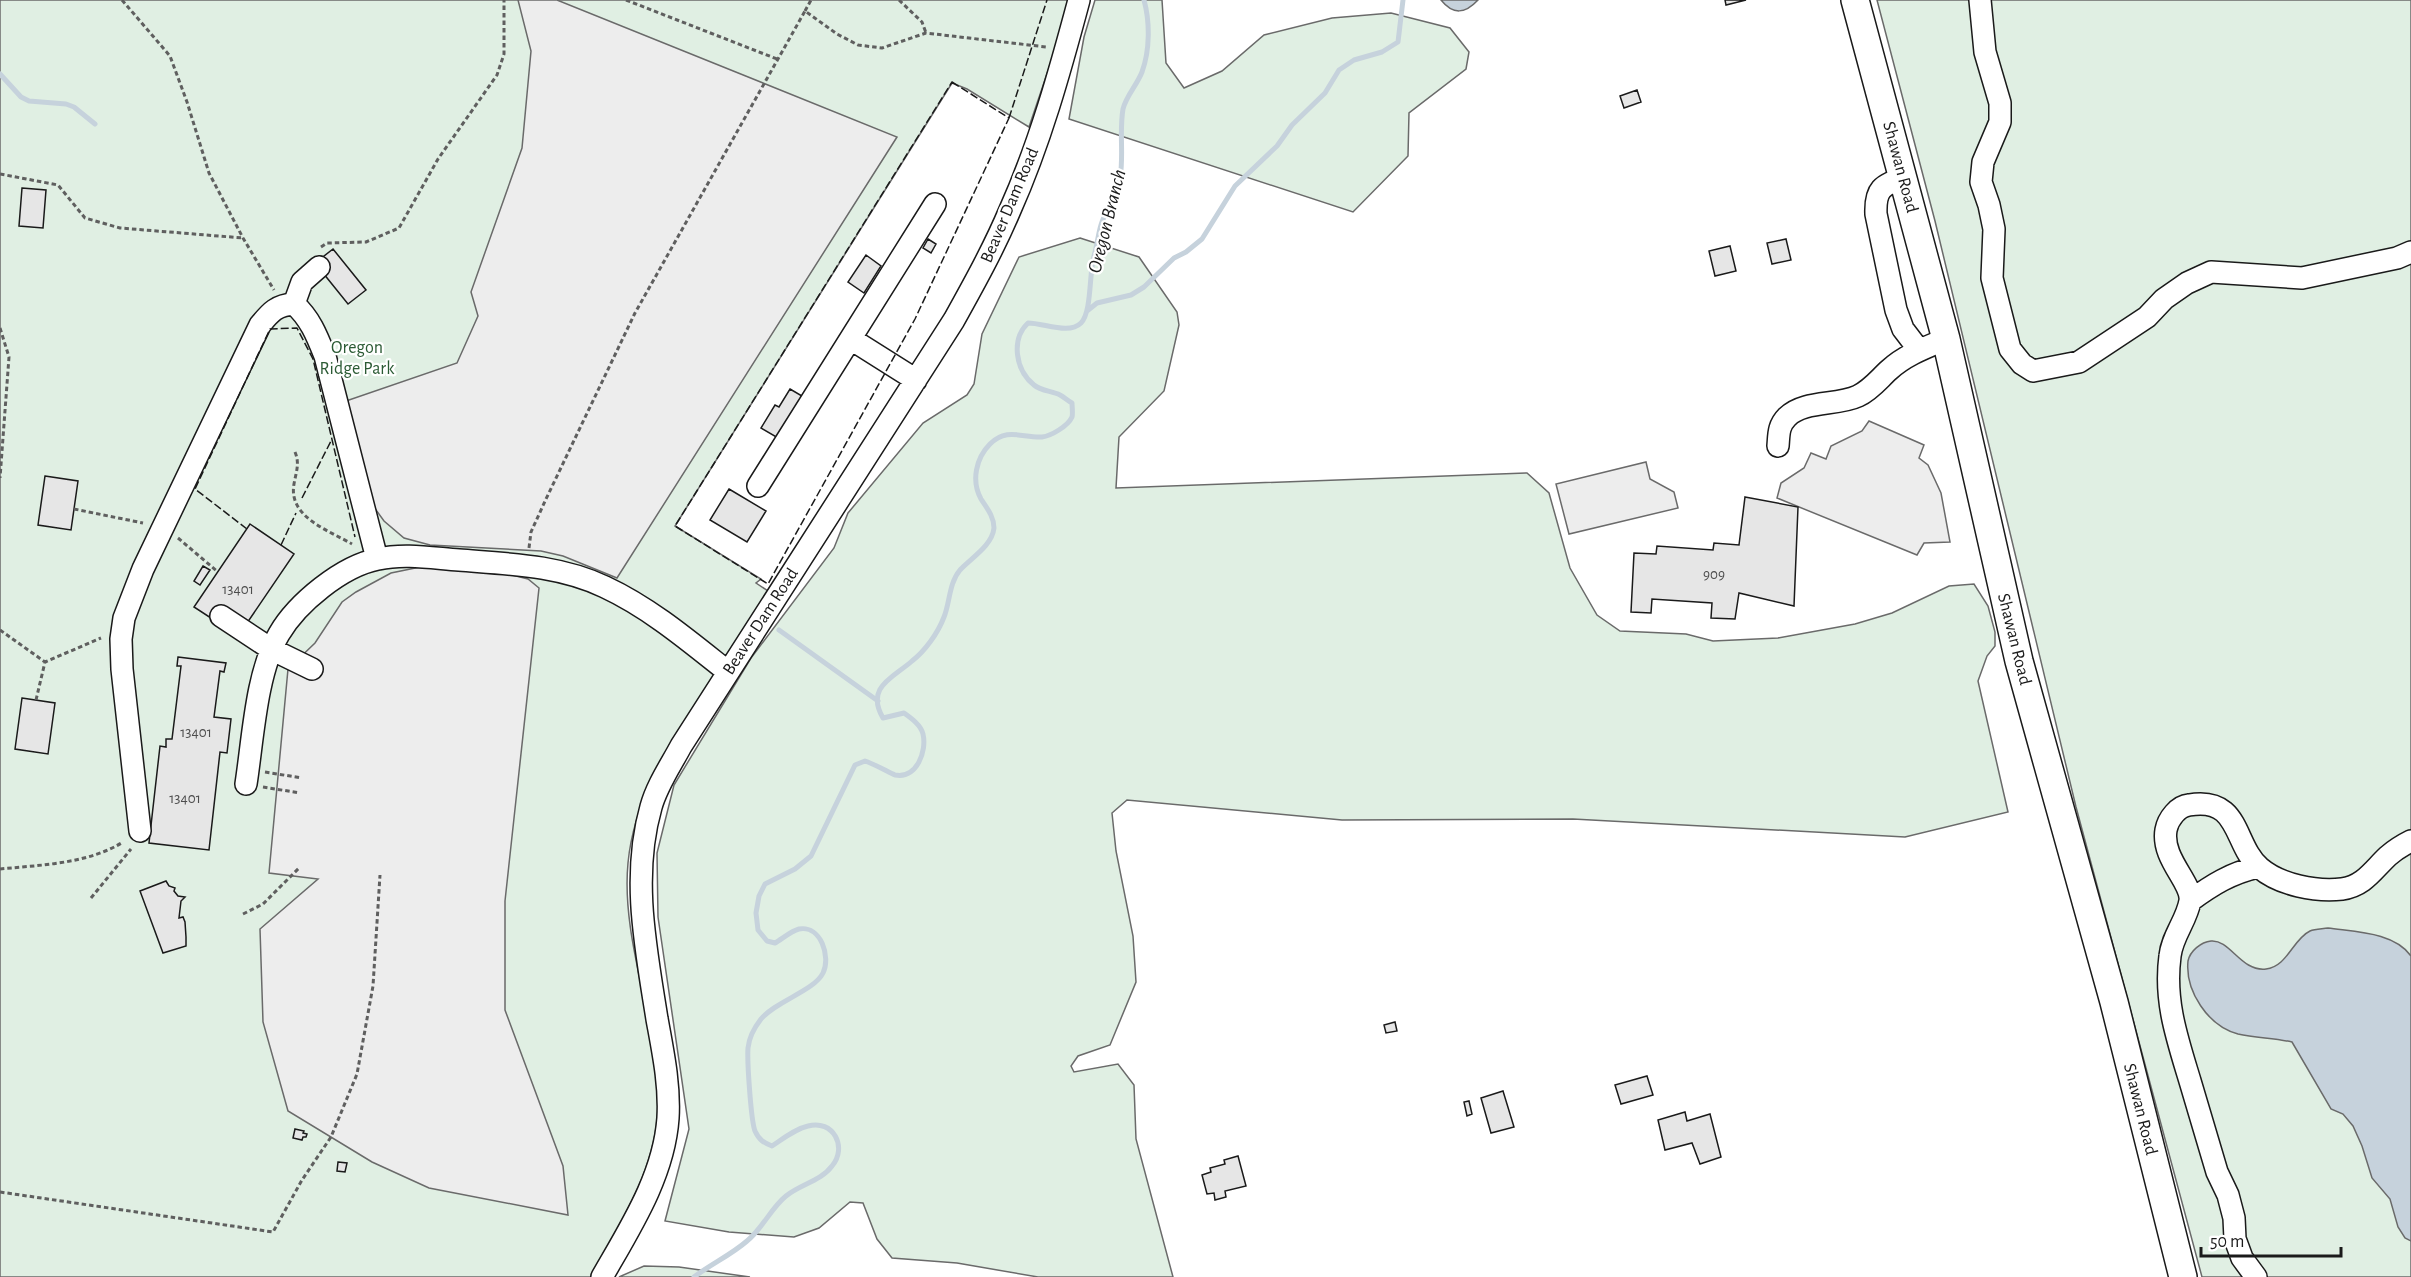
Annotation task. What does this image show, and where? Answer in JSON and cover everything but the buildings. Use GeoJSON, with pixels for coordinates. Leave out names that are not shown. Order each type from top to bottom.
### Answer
{"type":"FeatureCollection","features":[{"type":"Feature","properties":{"kind":"main road","name":"Shawan Road"},"geometry":{"type":"LineString","coordinates":[[1855,0],[1946,339],[2019,661],[2117,1013],[2182,1277]]}},
{"type":"Feature","properties":{"kind":"street","name":"Beaver Dam Road"},"geometry":{"type":"LineString","coordinates":[[602,1277],[633,1223],[650,1187],[668,1120],[668,1087],[643,934],[641,898],[645,832],[651,805],[663,779],[728,672],[959,311],[1011,209],[1035,147],[1066,50],[1079,0]]}},
{"type":"Feature","properties":{"kind":"street"},"geometry":{"type":"LineString","coordinates":[[1980,0],[1985,52],[2000,103],[2000,122],[1983,162],[1981,182],[1994,229],[1992,278],[2010,349],[2022,364],[2033,371],[2079,362],[2147,316],[2164,299],[2187,283],[2211,272],[2302,278],[2397,258],[2411,252]]}},
{"type":"Feature","properties":{"kind":"street"},"geometry":{"type":"LineString","coordinates":[[1904,178],[1889,183],[1881,189],[1875,199],[1876,213],[1896,310],[1903,329],[1919,350]]}},
{"type":"Feature","properties":{"kind":"street"},"geometry":{"type":"LineString","coordinates":[[758,486],[935,204]]}},
{"type":"Feature","properties":{"kind":"street"},"geometry":{"type":"LineString","coordinates":[[140,831],[122,669],[124,618],[143,569],[260,325],[273,309],[288,304],[302,282],[315,270]]}},
{"type":"Feature","properties":{"kind":"street"},"geometry":{"type":"LineString","coordinates":[[288,304],[305,314],[325,356],[377,559]]}},
{"type":"Feature","properties":{"kind":"street"},"geometry":{"type":"LineString","coordinates":[[850,339],[916,380]]}},
{"type":"Feature","properties":{"kind":"street"},"geometry":{"type":"LineString","coordinates":[[1778,446],[1779,427],[1788,415],[1803,409],[1857,397],[1874,386],[1890,369],[1919,350],[1946,339]]}},
{"type":"Feature","properties":{"kind":"street"},"geometry":{"type":"LineString","coordinates":[[248,776],[263,678],[272,649],[287,621],[321,587],[359,565],[377,559],[406,556],[530,565],[572,574],[604,586],[639,605],[728,672]]}},
{"type":"Feature","properties":{"kind":"street"},"geometry":{"type":"LineString","coordinates":[[221,616],[272,649],[312,669]]}},
{"type":"Feature","properties":{"kind":"street"},"geometry":{"type":"LineString","coordinates":[[2256,1277],[2242,1258],[2235,1239],[2234,1218],[2228,1195],[2217,1172],[2171,1018],[2170,955],[2176,932],[2190,901],[2189,891],[2168,853],[2166,830],[2173,814],[2186,805],[2203,803],[2228,814],[2258,867],[2290,883],[2318,889],[2342,889],[2359,884],[2390,854],[2411,841]]}},
{"type":"Feature","properties":{"kind":"street"},"geometry":{"type":"LineString","coordinates":[[2190,901],[2217,882],[2238,871],[2258,867]]}},
{"type":"Feature","properties":{"kind":"path"},"geometry":{"type":"LineString","coordinates":[[122,0],[170,56],[209,173],[243,238],[288,304]]}},
{"type":"Feature","properties":{"kind":"path"},"geometry":{"type":"LineString","coordinates":[[315,270],[307,264],[316,251],[327,243],[366,242],[399,228],[438,159],[497,75],[504,54],[504,0]]}},
{"type":"Feature","properties":{"kind":"path"},"geometry":{"type":"LineString","coordinates":[[626,0],[777,59]]}},
{"type":"Feature","properties":{"kind":"path"},"geometry":{"type":"LineString","coordinates":[[530,565],[531,532],[635,313],[811,0]]}},
{"type":"Feature","properties":{"kind":"path"},"geometry":{"type":"LineString","coordinates":[[898,0],[922,22],[926,33]]}},
{"type":"Feature","properties":{"kind":"path"},"geometry":{"type":"LineString","coordinates":[[805,11],[837,34],[858,45],[882,48],[926,33],[1066,50]]}},
{"type":"Feature","properties":{"kind":"path"},"geometry":{"type":"LineString","coordinates":[[0,174],[58,185],[85,218],[120,228],[243,238]]}},
{"type":"Feature","properties":{"kind":"path"},"geometry":{"type":"LineString","coordinates":[[0,328],[9,357],[0,477]]}},
{"type":"Feature","properties":{"kind":"path"},"geometry":{"type":"LineString","coordinates":[[295,452],[299,461],[293,491],[294,502],[301,513],[377,559]]}},
{"type":"Feature","properties":{"kind":"path"},"geometry":{"type":"LineString","coordinates":[[45,662],[123,628]]}},
{"type":"Feature","properties":{"kind":"path"},"geometry":{"type":"LineString","coordinates":[[0,630],[45,662]]}},
{"type":"Feature","properties":{"kind":"path"},"geometry":{"type":"LineString","coordinates":[[36,700],[45,662]]}},
{"type":"Feature","properties":{"kind":"path"},"geometry":{"type":"LineString","coordinates":[[248,776],[302,778]]}},
{"type":"Feature","properties":{"kind":"path"},"geometry":{"type":"LineString","coordinates":[[248,776],[300,792]]}},
{"type":"Feature","properties":{"kind":"path"},"geometry":{"type":"LineString","coordinates":[[0,869],[84,858],[115,847],[140,831]]}},
{"type":"Feature","properties":{"kind":"path"},"geometry":{"type":"LineString","coordinates":[[91,898],[128,855],[140,831]]}},
{"type":"Feature","properties":{"kind":"path"},"geometry":{"type":"LineString","coordinates":[[243,914],[264,904],[300,867]]}},
{"type":"Feature","properties":{"kind":"path"},"geometry":{"type":"LineString","coordinates":[[0,1192],[273,1232],[302,1180],[331,1137],[357,1074],[373,986],[380,875]]}},
{"type":"Feature","properties":{"kind":"green space","name":"Oregon Ridge Park"},"geometry":{"type":"Polygon","coordinates":[[[0,0],[1068,0],[1056,47],[1029,127],[967,89],[952,83],[675,526],[761,579],[756,583],[768,591],[655,772],[632,839],[628,863],[627,895],[630,927],[655,1056],[658,1088],[657,1119],[654,1140],[641,1181],[591,1277],[0,1277],[0,0]]]}},
{"type":"Feature","properties":{"kind":"green space"},"geometry":{"type":"Polygon","coordinates":[[[1095,0],[1162,0],[1166,63],[1184,88],[1222,71],[1264,35],[1332,18],[1391,13],[1450,28],[1469,52],[1466,69],[1409,113],[1408,156],[1353,212],[1069,119],[1084,37],[1095,0]]]}},
{"type":"Feature","properties":{"kind":"green space"},"geometry":{"type":"Polygon","coordinates":[[[1877,0],[2411,0],[2411,1277],[2202,1277],[2076,807],[1935,221],[1877,0]]]}},
{"type":"Feature","properties":{"kind":"green space"},"geometry":{"type":"Polygon","coordinates":[[[1080,238],[1139,257],[1177,312],[1179,325],[1164,391],[1119,437],[1116,488],[1527,473],[1549,493],[1570,568],[1597,615],[1620,631],[1686,634],[1713,641],[1778,638],[1855,624],[1892,613],[1949,586],[1974,584],[1988,606],[1995,632],[1995,646],[1987,656],[1978,681],[2008,812],[1905,837],[1573,819],[1342,820],[1127,800],[1112,813],[1116,851],[1133,936],[1136,982],[1110,1045],[1078,1056],[1071,1066],[1074,1072],[1118,1064],[1134,1085],[1136,1139],[1173,1277],[1038,1277],[957,1263],[892,1258],[877,1239],[863,1203],[850,1202],[819,1228],[794,1237],[729,1232],[665,1221],[689,1129],[658,917],[657,853],[674,785],[751,658],[834,548],[848,513],[923,423],[967,395],[974,384],[982,334],[1019,257],[1080,238]]]}},
{"type":"Feature","properties":{"kind":"green space"},"geometry":{"type":"Polygon","coordinates":[[[644,1266],[679,1267],[750,1277],[619,1277],[644,1266]]]}},
{"type":"Feature","properties":{"kind":"shaded area"},"geometry":{"type":"Polygon","coordinates":[[[518,0],[557,0],[897,137],[617,578],[563,556],[541,551],[430,545],[404,538],[384,521],[371,503],[346,401],[457,363],[478,316],[471,292],[522,148],[531,51],[518,0]]]}},
{"type":"Feature","properties":{"kind":"shaded area"},"geometry":{"type":"Polygon","coordinates":[[[1441,0],[1478,0],[1468,8],[1459,11],[1450,8],[1441,0]]]}},
{"type":"Feature","properties":{"kind":"shaded area"},"geometry":{"type":"Polygon","coordinates":[[[1869,421],[1924,445],[1919,458],[1928,465],[1941,493],[1950,542],[1924,543],[1917,555],[1777,498],[1781,483],[1804,468],[1811,453],[1826,459],[1831,446],[1862,431],[1869,421]]]}},
{"type":"Feature","properties":{"kind":"shaded area"},"geometry":{"type":"Polygon","coordinates":[[[1646,462],[1650,479],[1674,492],[1678,508],[1569,534],[1556,484],[1646,462]]]}},
{"type":"Feature","properties":{"kind":"shaded area"},"geometry":{"type":"Polygon","coordinates":[[[425,566],[500,572],[528,579],[539,588],[505,901],[505,1010],[563,1166],[568,1215],[429,1188],[372,1162],[288,1111],[263,1022],[260,929],[318,879],[269,873],[288,669],[315,643],[342,602],[391,573],[425,566]]]}},
{"type":"Feature","properties":{"kind":"shaded area"},"geometry":{"type":"Polygon","coordinates":[[[2328,928],[2373,934],[2395,942],[2411,956],[2411,1241],[2405,1238],[2398,1227],[2390,1199],[2372,1178],[2353,1126],[2343,1114],[2331,1109],[2292,1042],[2238,1034],[2227,1030],[2208,1015],[2190,984],[2189,957],[2203,943],[2218,942],[2250,966],[2266,969],[2285,958],[2304,935],[2312,930],[2328,928]]]}},
{"type":"Feature","properties":{"kind":"waterway","name":"Oregon Branch"},"geometry":{"type":"LineString","coordinates":[[694,1277],[747,1241],[781,1201],[822,1175],[837,1159],[838,1143],[831,1131],[825,1127],[817,1125],[803,1127],[772,1146],[762,1141],[755,1131],[748,1065],[748,1048],[754,1029],[768,1013],[812,985],[823,973],[826,959],[822,943],[813,932],[807,929],[796,930],[775,943],[767,941],[758,930],[756,913],[759,896],[765,884],[795,869],[811,856],[855,765],[865,761],[895,775],[903,775],[909,773],[919,762],[924,741],[920,728],[904,713],[883,718],[877,698],[884,684],[917,657],[931,641],[944,617],[956,575],[985,546],[992,534],[993,520],[976,485],[976,470],[981,456],[990,444],[1002,436],[1015,434],[1046,436],[1063,427],[1072,417],[1072,403],[1060,395],[1037,387],[1028,379],[1019,363],[1017,346],[1019,337],[1028,323],[1070,328],[1081,323],[1085,318],[1089,301],[1092,263],[1100,229],[1119,184],[1123,109],[1142,72],[1147,55],[1148,27],[1144,0]]}},
{"type":"Feature","properties":{"kind":"waterway"},"geometry":{"type":"LineString","coordinates":[[1087,311],[1097,303],[1131,295],[1144,287],[1174,258],[1202,239],[1235,186],[1277,146],[1292,125],[1325,93],[1339,70],[1354,60],[1382,52],[1398,42],[1403,0]]}},
{"type":"Feature","properties":{"kind":"waterway"},"geometry":{"type":"LineString","coordinates":[[0,74],[21,97],[29,101],[66,104],[74,107],[95,124]]}},
{"type":"Feature","properties":{"kind":"waterway"},"geometry":{"type":"LineString","coordinates":[[779,630],[878,701]]}},
{"type":"Feature","properties":{"kind":"fence"},"geometry":{"type":"LineString","coordinates":[[1009,118],[1047,0]]}},
{"type":"Feature","properties":{"kind":"fence"},"geometry":{"type":"LineString","coordinates":[[952,82],[1009,118],[915,319],[768,584],[675,526],[952,82]]}},
{"type":"Feature","properties":{"kind":"fence"},"geometry":{"type":"LineString","coordinates":[[247,529],[195,489],[270,329],[297,328],[313,359],[355,537]]}},
{"type":"Feature","properties":{"kind":"fence"},"geometry":{"type":"LineString","coordinates":[[302,498],[332,439]]}},
{"type":"Feature","properties":{"kind":"fence"},"geometry":{"type":"LineString","coordinates":[[281,545],[296,513]]}}]}
